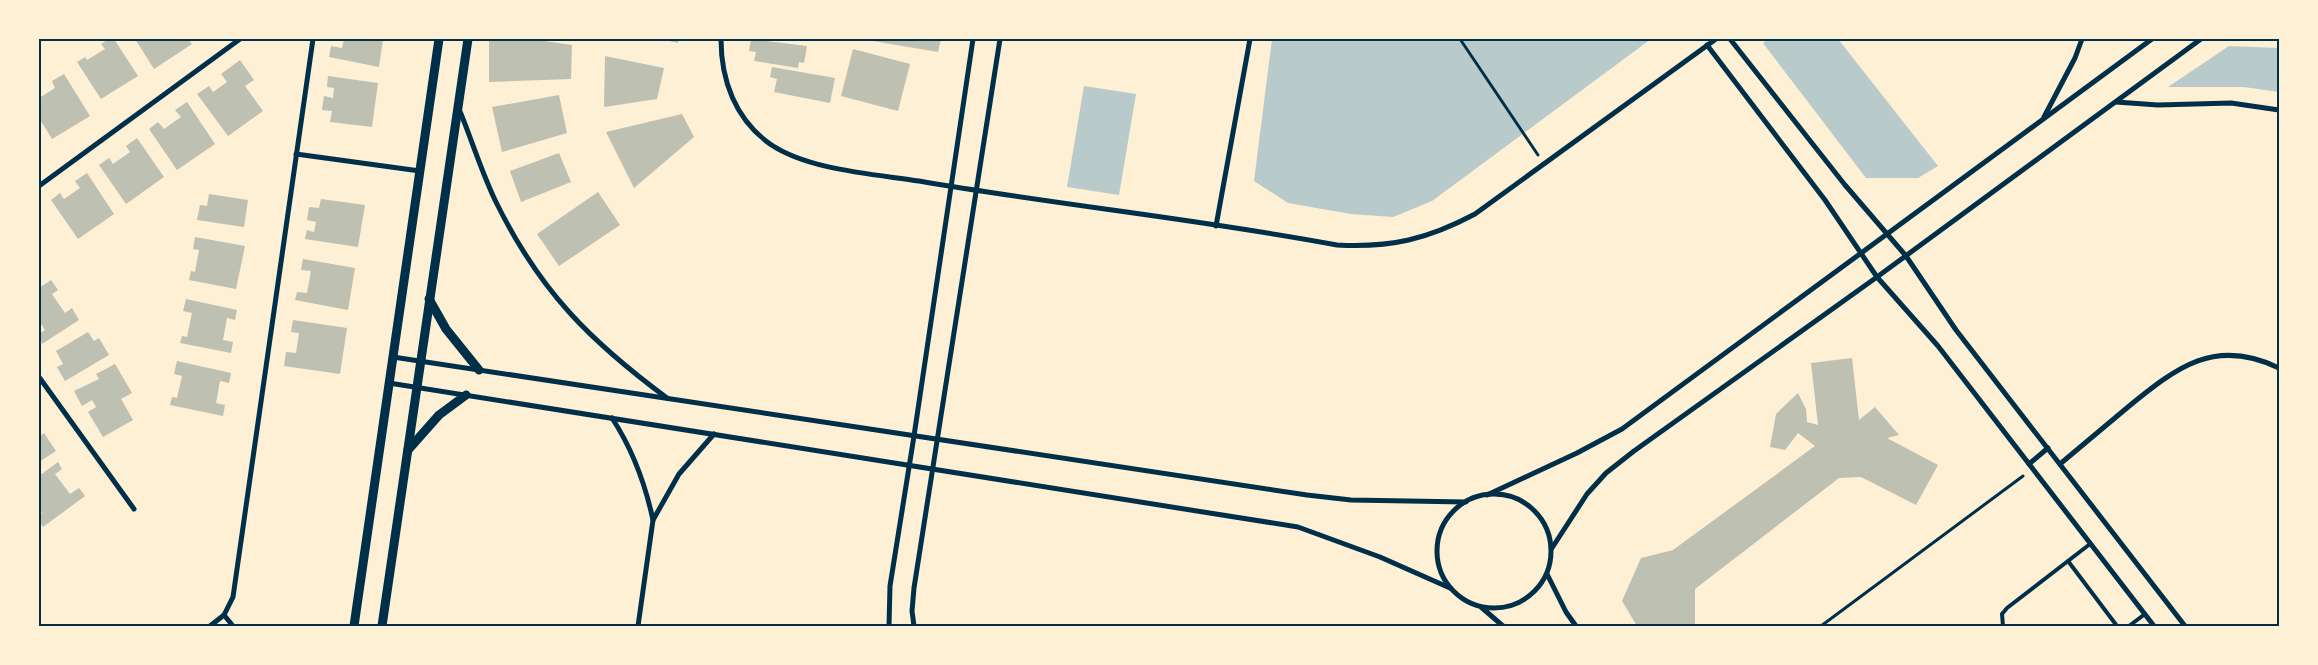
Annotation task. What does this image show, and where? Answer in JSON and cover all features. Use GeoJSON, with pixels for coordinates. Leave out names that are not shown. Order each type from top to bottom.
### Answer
{"type":"FeatureCollection","features":[{"type":"Feature","properties":{"kind":"street"},"geometry":{"type":"LineString","coordinates":[[39,186],[240,39]]}},
{"type":"Feature","properties":{"kind":"street"},"geometry":{"type":"LineString","coordinates":[[210,626],[224,615],[233,596],[313,39]]}},
{"type":"Feature","properties":{"kind":"street"},"geometry":{"type":"LineString","coordinates":[[354,626],[439,39]]}},
{"type":"Feature","properties":{"kind":"street"},"geometry":{"type":"LineString","coordinates":[[382,626],[468,39]]}},
{"type":"Feature","properties":{"kind":"street"},"geometry":{"type":"LineString","coordinates":[[721,39],[721,60],[726,84],[736,107],[751,127],[769,143],[790,156],[814,164],[952,187],[1337,245],[1366,247],[1395,244],[1432,234],[1475,214],[1716,39]]}},
{"type":"Feature","properties":{"kind":"street"},"geometry":{"type":"LineString","coordinates":[[889,626],[890,586],[910,465],[973,39]]}},
{"type":"Feature","properties":{"kind":"street"},"geometry":{"type":"LineString","coordinates":[[914,626],[912,611],[914,588],[939,440],[1000,39]]}},
{"type":"Feature","properties":{"kind":"street"},"geometry":{"type":"LineString","coordinates":[[1216,226],[1250,39]]}},
{"type":"Feature","properties":{"kind":"street"},"geometry":{"type":"LineString","coordinates":[[1730,39],[1845,185],[1906,256],[1956,330],[2185,626]]}},
{"type":"Feature","properties":{"kind":"street"},"geometry":{"type":"LineString","coordinates":[[2043,119],[2075,58],[2082,39]]}},
{"type":"Feature","properties":{"kind":"street"},"geometry":{"type":"LineString","coordinates":[[1503,626],[1481,607],[1459,597],[1450,588],[1440,572],[1436,554],[1439,536],[1447,519],[1460,505],[1487,495],[1577,453],[1622,429],[2152,39]]}},
{"type":"Feature","properties":{"kind":"street"},"geometry":{"type":"LineString","coordinates":[[1481,607],[1497,609],[1514,605],[1529,597],[1547,574],[1552,548],[1587,494],[1606,473],[1876,278],[2201,39]]}},
{"type":"Feature","properties":{"kind":"street"},"geometry":{"type":"LineString","coordinates":[[1707,46],[1825,200],[1876,278],[1938,346],[2154,626]]}},
{"type":"Feature","properties":{"kind":"street"},"geometry":{"type":"LineString","coordinates":[[2115,102],[2158,105],[2231,104],[2279,110]]}},
{"type":"Feature","properties":{"kind":"street"},"geometry":{"type":"LineString","coordinates":[[458,106],[496,202],[521,249],[551,292],[586,332],[625,367],[668,398]]}},
{"type":"Feature","properties":{"kind":"street"},"geometry":{"type":"LineString","coordinates":[[296,154],[420,171]]}},
{"type":"Feature","properties":{"kind":"street"},"geometry":{"type":"LineString","coordinates":[[429,299],[446,330],[479,370]]}},
{"type":"Feature","properties":{"kind":"street"},"geometry":{"type":"LineString","coordinates":[[2060,464],[2166,376],[2196,360],[2229,355],[2262,359],[2279,368]]}},
{"type":"Feature","properties":{"kind":"street"},"geometry":{"type":"LineString","coordinates":[[393,357],[1351,500],[1466,502]]}},
{"type":"Feature","properties":{"kind":"street"},"geometry":{"type":"LineString","coordinates":[[39,377],[134,510]]}},
{"type":"Feature","properties":{"kind":"street"},"geometry":{"type":"LineString","coordinates":[[390,383],[1298,526],[1380,557],[1450,588]]}},
{"type":"Feature","properties":{"kind":"street"},"geometry":{"type":"LineString","coordinates":[[406,452],[439,415],[466,395]]}},
{"type":"Feature","properties":{"kind":"street"},"geometry":{"type":"LineString","coordinates":[[612,418],[624,437],[640,471],[653,520]]}},
{"type":"Feature","properties":{"kind":"street"},"geometry":{"type":"LineString","coordinates":[[638,626],[653,520],[679,474],[714,434]]}},
{"type":"Feature","properties":{"kind":"street"},"geometry":{"type":"LineString","coordinates":[[2031,466],[2048,448]]}},
{"type":"Feature","properties":{"kind":"street"},"geometry":{"type":"LineString","coordinates":[[1487,495],[1501,494],[1526,503],[1544,523],[1552,548]]}},
{"type":"Feature","properties":{"kind":"street"},"geometry":{"type":"LineString","coordinates":[[1547,574],[1566,612],[1576,626]]}},
{"type":"Feature","properties":{"kind":"street"},"geometry":{"type":"LineString","coordinates":[[224,615],[232,626]]}},
{"type":"Feature","properties":{"kind":"lane"},"geometry":{"type":"LineString","coordinates":[[2003,626],[2002,614],[2007,608],[2090,544]]}},
{"type":"Feature","properties":{"kind":"lane"},"geometry":{"type":"LineString","coordinates":[[2068,561],[2117,626]]}},
{"type":"Feature","properties":{"kind":"lane"},"geometry":{"type":"LineString","coordinates":[[2129,626],[2145,614]]}},
{"type":"Feature","properties":{"kind":"path"},"geometry":{"type":"LineString","coordinates":[[1460,39],[1544,164]]}},
{"type":"Feature","properties":{"kind":"path"},"geometry":{"type":"LineString","coordinates":[[1822,626],[2031,466]]}},
{"type":"Feature","properties":{"kind":"shaded area"},"geometry":{"type":"Polygon","coordinates":[[[1272,39],[1651,39],[1432,201],[1393,217],[1351,214],[1288,203],[1254,181],[1272,39]]]}},
{"type":"Feature","properties":{"kind":"shaded area"},"geometry":{"type":"Polygon","coordinates":[[[1768,39],[1838,39],[1938,166],[1918,178],[1866,178],[1763,43],[1768,39]]]}},
{"type":"Feature","properties":{"kind":"shaded area"},"geometry":{"type":"Polygon","coordinates":[[[2229,46],[2279,48],[2279,92],[2244,87],[2168,87],[2229,46]]]}},
{"type":"Feature","properties":{"kind":"shaded area"},"geometry":{"type":"Polygon","coordinates":[[[1084,86],[1136,94],[1119,195],[1067,187],[1084,86]]]}},
{"type":"Feature","properties":{"kind":"building"},"geometry":{"type":"Polygon","coordinates":[[[109,39],[114,39],[138,76],[101,99],[77,62],[85,57],[87,60],[105,49],[101,44],[109,39]]]}},
{"type":"Feature","properties":{"kind":"building"},"geometry":{"type":"Polygon","coordinates":[[[135,39],[188,39],[192,44],[154,69],[135,39]]]}},
{"type":"Feature","properties":{"kind":"building"},"geometry":{"type":"Polygon","coordinates":[[[344,39],[383,39],[379,67],[329,57],[331,46],[342,48],[344,39]]]}},
{"type":"Feature","properties":{"kind":"building"},"geometry":{"type":"Polygon","coordinates":[[[489,39],[531,39],[572,45],[571,79],[489,82],[489,39]]]}},
{"type":"Feature","properties":{"kind":"building"},"geometry":{"type":"Polygon","coordinates":[[[661,39],[679,39],[678,43],[661,39]]]}},
{"type":"Feature","properties":{"kind":"building"},"geometry":{"type":"Polygon","coordinates":[[[751,39],[807,46],[804,63],[799,62],[798,68],[754,61],[756,52],[749,51],[751,39]]]}},
{"type":"Feature","properties":{"kind":"building"},"geometry":{"type":"Polygon","coordinates":[[[861,39],[941,39],[938,52],[861,39]]]}},
{"type":"Feature","properties":{"kind":"building"},"geometry":{"type":"Polygon","coordinates":[[[853,49],[910,64],[898,111],[841,96],[853,49]]]}},
{"type":"Feature","properties":{"kind":"building"},"geometry":{"type":"Polygon","coordinates":[[[605,56],[664,68],[657,99],[604,107],[605,56]]]}},
{"type":"Feature","properties":{"kind":"building"},"geometry":{"type":"Polygon","coordinates":[[[240,60],[254,80],[245,86],[263,111],[228,136],[197,94],[209,86],[213,92],[227,82],[221,74],[240,60]]]}},
{"type":"Feature","properties":{"kind":"building"},"geometry":{"type":"Polygon","coordinates":[[[772,67],[835,78],[830,103],[774,92],[777,79],[770,77],[772,67]]]}},
{"type":"Feature","properties":{"kind":"building"},"geometry":{"type":"Polygon","coordinates":[[[64,74],[90,116],[52,139],[39,118],[39,98],[55,88],[52,81],[64,74]]]}},
{"type":"Feature","properties":{"kind":"building"},"geometry":{"type":"Polygon","coordinates":[[[328,76],[378,83],[372,127],[330,122],[332,111],[322,110],[324,96],[333,98],[334,88],[327,87],[328,76]]]}},
{"type":"Feature","properties":{"kind":"building"},"geometry":{"type":"Polygon","coordinates":[[[559,95],[567,133],[502,152],[492,107],[559,95]]]}},
{"type":"Feature","properties":{"kind":"building"},"geometry":{"type":"Polygon","coordinates":[[[187,102],[215,144],[177,170],[149,129],[158,122],[164,129],[181,117],[175,110],[187,102]]]}},
{"type":"Feature","properties":{"kind":"building"},"geometry":{"type":"Polygon","coordinates":[[[682,114],[694,137],[634,188],[606,132],[682,114]]]}},
{"type":"Feature","properties":{"kind":"building"},"geometry":{"type":"Polygon","coordinates":[[[137,138],[164,177],[126,204],[99,165],[109,158],[113,164],[130,152],[126,146],[137,138]]]}},
{"type":"Feature","properties":{"kind":"building"},"geometry":{"type":"Polygon","coordinates":[[[559,153],[571,182],[521,202],[510,171],[559,153]]]}},
{"type":"Feature","properties":{"kind":"building"},"geometry":{"type":"Polygon","coordinates":[[[87,173],[114,214],[78,239],[51,200],[60,193],[64,199],[80,188],[75,181],[87,173]]]}},
{"type":"Feature","properties":{"kind":"building"},"geometry":{"type":"Polygon","coordinates":[[[598,192],[620,225],[559,266],[537,234],[598,192]]]}},
{"type":"Feature","properties":{"kind":"building"},"geometry":{"type":"Polygon","coordinates":[[[209,194],[248,200],[244,227],[197,220],[200,205],[207,206],[209,194]]]}},
{"type":"Feature","properties":{"kind":"building"},"geometry":{"type":"Polygon","coordinates":[[[321,199],[365,205],[358,247],[305,239],[307,230],[314,232],[316,222],[307,220],[309,207],[319,208],[321,199]]]}},
{"type":"Feature","properties":{"kind":"building"},"geometry":{"type":"Polygon","coordinates":[[[195,237],[245,246],[236,289],[189,280],[191,271],[195,272],[199,250],[193,249],[195,237]]]}},
{"type":"Feature","properties":{"kind":"building"},"geometry":{"type":"Polygon","coordinates":[[[303,259],[355,268],[348,310],[295,300],[297,292],[307,293],[311,271],[301,270],[303,259]]]}},
{"type":"Feature","properties":{"kind":"building"},"geometry":{"type":"Polygon","coordinates":[[[51,280],[58,290],[52,294],[65,313],[72,308],[79,320],[42,344],[39,334],[45,330],[39,321],[39,288],[51,280]]]}},
{"type":"Feature","properties":{"kind":"building"},"geometry":{"type":"Polygon","coordinates":[[[186,299],[237,310],[235,320],[227,318],[223,340],[233,342],[231,353],[180,343],[182,336],[187,337],[192,313],[183,311],[186,299]]]}},
{"type":"Feature","properties":{"kind":"building"},"geometry":{"type":"Polygon","coordinates":[[[293,320],[347,328],[340,374],[284,366],[286,352],[296,353],[299,333],[291,332],[293,320]]]}},
{"type":"Feature","properties":{"kind":"building"},"geometry":{"type":"Polygon","coordinates":[[[88,332],[94,341],[99,338],[109,355],[65,381],[57,367],[63,364],[56,351],[88,332]]]}},
{"type":"Feature","properties":{"kind":"building"},"geometry":{"type":"Polygon","coordinates":[[[1852,358],[1859,420],[1875,407],[1899,435],[1887,438],[1938,465],[1916,505],[1861,477],[1839,478],[1695,589],[1695,626],[1637,626],[1622,601],[1641,558],[1673,550],[1815,446],[1798,433],[1785,450],[1770,447],[1776,414],[1798,393],[1806,409],[1807,422],[1818,425],[1811,363],[1852,358]]]}},
{"type":"Feature","properties":{"kind":"building"},"geometry":{"type":"Polygon","coordinates":[[[177,361],[231,373],[229,383],[220,381],[216,403],[225,405],[223,416],[170,405],[172,397],[177,398],[182,376],[174,374],[177,361]]]}},
{"type":"Feature","properties":{"kind":"building"},"geometry":{"type":"Polygon","coordinates":[[[115,364],[132,393],[121,399],[133,420],[103,437],[88,412],[96,407],[92,400],[82,406],[74,391],[99,379],[96,374],[115,364]]]}},
{"type":"Feature","properties":{"kind":"building"},"geometry":{"type":"Polygon","coordinates":[[[44,433],[56,451],[39,462],[39,437],[44,433]]]}},
{"type":"Feature","properties":{"kind":"building"},"geometry":{"type":"Polygon","coordinates":[[[58,462],[62,469],[55,474],[70,494],[79,488],[85,496],[43,527],[39,521],[39,516],[42,513],[39,509],[39,476],[58,462]]]}}]}
